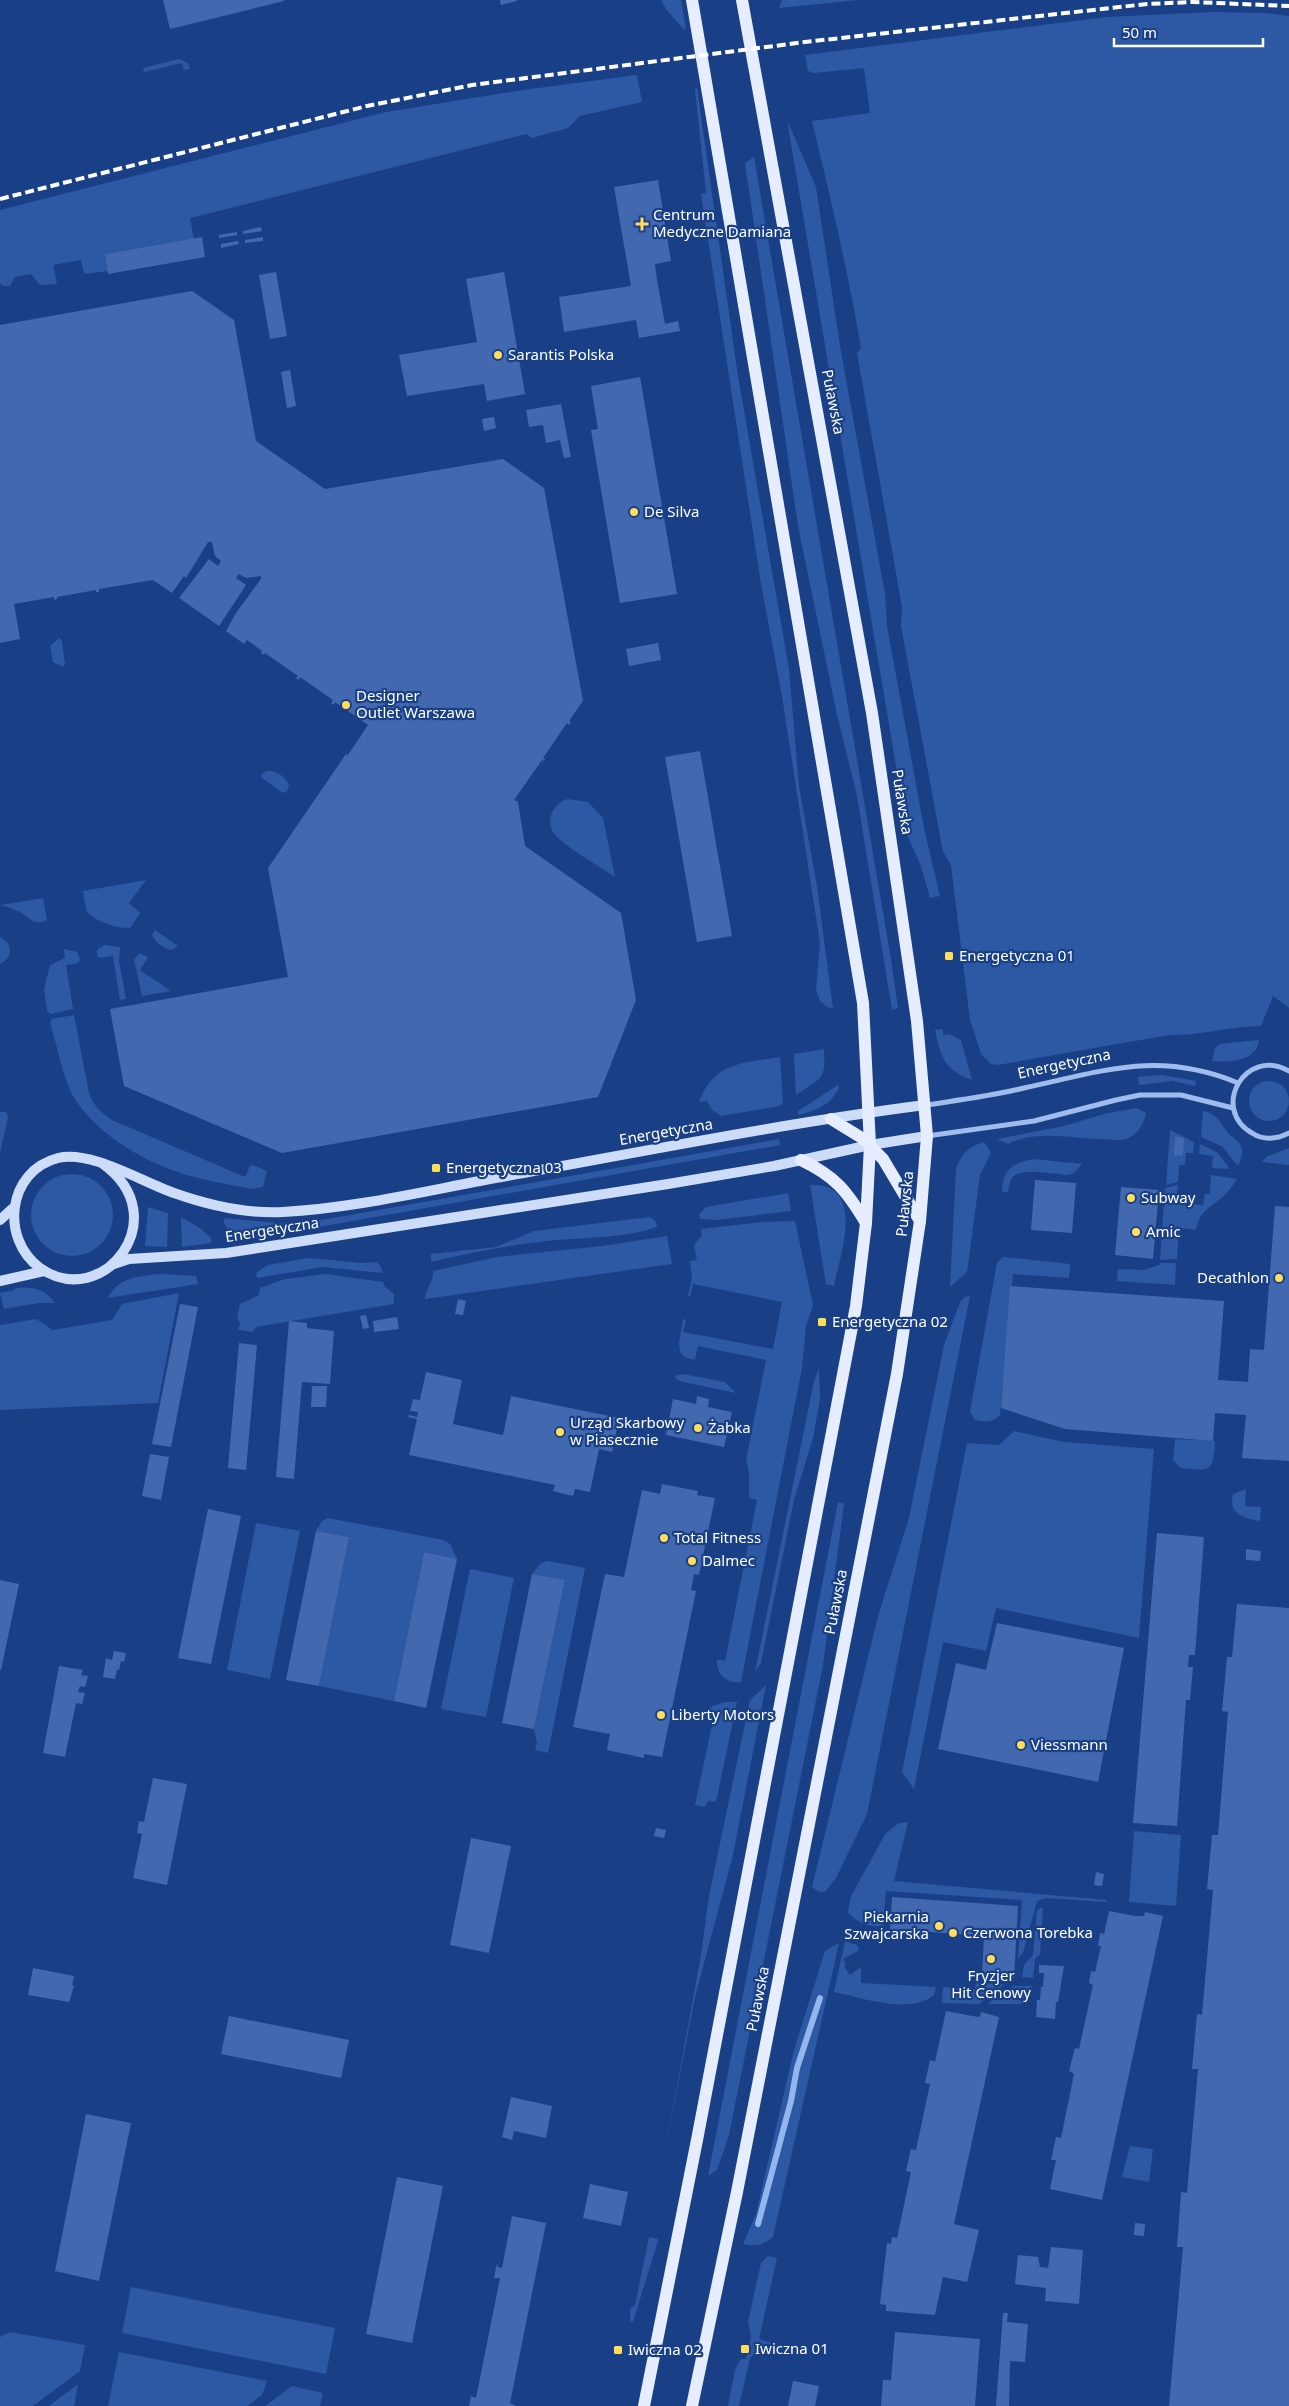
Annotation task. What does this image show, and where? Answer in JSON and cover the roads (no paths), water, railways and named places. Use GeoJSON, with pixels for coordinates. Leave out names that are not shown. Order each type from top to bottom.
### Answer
{"type":"FeatureCollection","features":[{"type":"Feature","properties":{"kind":"main road"},"geometry":{"type":"LineString","coordinates":[[644,2406],[697,2140],[846,1360],[862,1266],[870,1145],[863,1003],[692,0]]}},
{"type":"Feature","properties":{"kind":"main road","name":"Puławska"},"geometry":{"type":"LineString","coordinates":[[692,2406],[737,2192],[897,1374],[920,1221],[927,1136],[917,1021],[862,655],[742,0]]}},
{"type":"Feature","properties":{"kind":"main road"},"geometry":{"type":"LineString","coordinates":[[831,1119],[858,1135],[884,1159],[920,1221]]}},
{"type":"Feature","properties":{"kind":"main road"},"geometry":{"type":"LineString","coordinates":[[801,1160],[829,1175],[839,1184],[866,1223]]}},
{"type":"Feature","properties":{"kind":"street","name":"Energetyczna"},"geometry":{"type":"LineString","coordinates":[[1233,1108],[1180,1095],[1140,1095],[1034,1121],[870,1145],[801,1160],[668,1184],[226,1253],[129,1259],[113,1264],[87,1277],[72,1279],[44,1271],[32,1262],[15,1238],[12,1224],[12,1209],[16,1195],[23,1182],[33,1171],[46,1163],[74,1156],[89,1158],[159,1188],[203,1202],[253,1211],[302,1211],[331,1208],[869,1112],[997,1094],[1139,1065],[1182,1066],[1238,1083]]}},
{"type":"Feature","properties":{"kind":"street"},"geometry":{"type":"LineString","coordinates":[[1289,1071],[1281,1067],[1269,1065],[1257,1067],[1246,1073],[1238,1083],[1233,1095],[1233,1108],[1238,1120],[1246,1130],[1257,1136],[1269,1139],[1289,1132]]}},
{"type":"Feature","properties":{"kind":"street","name":"Energetyczna"},"geometry":{"type":"LineString","coordinates":[[103,1164],[115,1173],[124,1184],[131,1197],[134,1211],[134,1226],[130,1240],[123,1253],[113,1264]]}},
{"type":"Feature","properties":{"kind":"street","name":"Energetyczna"},"geometry":{"type":"LineString","coordinates":[[0,1220],[12,1209]]}},
{"type":"Feature","properties":{"kind":"street","name":"Energetyczna"},"geometry":{"type":"LineString","coordinates":[[0,1281],[44,1271]]}},
{"type":"Feature","properties":{"kind":"waterway"},"geometry":{"type":"LineString","coordinates":[[758,2224],[791,2101],[797,2068],[820,1998]]}},
{"type":"Feature","properties":{"kind":"railway"},"geometry":{"type":"LineString","coordinates":[[0,199],[367,106],[472,85],[805,42],[1147,4],[1193,2],[1289,6]]}},
{"type":"Feature","properties":{"kind":"place","name":"Centrum Medyczne Damiana"},"geometry":{"type":"Point","coordinates":[642,224]}},
{"type":"Feature","properties":{"kind":"place","name":"Sarantis Polska"},"geometry":{"type":"Point","coordinates":[498,355]}},
{"type":"Feature","properties":{"kind":"place","name":"De Silva"},"geometry":{"type":"Point","coordinates":[634,512]}},
{"type":"Feature","properties":{"kind":"place","name":"Designer Outlet Warszawa"},"geometry":{"type":"Point","coordinates":[346,705]}},
{"type":"Feature","properties":{"kind":"place","name":"Energetyczna 01"},"geometry":{"type":"Point","coordinates":[949,956]}},
{"type":"Feature","properties":{"kind":"place","name":"Energetyczna 03"},"geometry":{"type":"Point","coordinates":[436,1168]}},
{"type":"Feature","properties":{"kind":"place","name":"Subway"},"geometry":{"type":"Point","coordinates":[1131,1198]}},
{"type":"Feature","properties":{"kind":"place","name":"Amic"},"geometry":{"type":"Point","coordinates":[1136,1232]}},
{"type":"Feature","properties":{"kind":"place","name":"Decathlon"},"geometry":{"type":"Point","coordinates":[1279,1278]}},
{"type":"Feature","properties":{"kind":"place","name":"Energetyczna 02"},"geometry":{"type":"Point","coordinates":[822,1322]}},
{"type":"Feature","properties":{"kind":"place","name":"Żabka"},"geometry":{"type":"Point","coordinates":[698,1428]}},
{"type":"Feature","properties":{"kind":"place","name":"Urząd Skarbowy w Piasecznie"},"geometry":{"type":"Point","coordinates":[560,1432]}},
{"type":"Feature","properties":{"kind":"place","name":"Total Fitness"},"geometry":{"type":"Point","coordinates":[664,1538]}},
{"type":"Feature","properties":{"kind":"place","name":"Dalmec"},"geometry":{"type":"Point","coordinates":[692,1561]}},
{"type":"Feature","properties":{"kind":"place","name":"Liberty Motors"},"geometry":{"type":"Point","coordinates":[661,1715]}},
{"type":"Feature","properties":{"kind":"place","name":"Viessmann"},"geometry":{"type":"Point","coordinates":[1021,1745]}},
{"type":"Feature","properties":{"kind":"place","name":"Piekarnia Szwajcarska"},"geometry":{"type":"Point","coordinates":[939,1926]}},
{"type":"Feature","properties":{"kind":"place","name":"Czerwona Torebka"},"geometry":{"type":"Point","coordinates":[953,1933]}},
{"type":"Feature","properties":{"kind":"place","name":"Fryzjer Hit Cenowy"},"geometry":{"type":"Point","coordinates":[991,1959]}},
{"type":"Feature","properties":{"kind":"place","name":"Iwiczna 01"},"geometry":{"type":"Point","coordinates":[745,2349]}},
{"type":"Feature","properties":{"kind":"place","name":"Iwiczna 02"},"geometry":{"type":"Point","coordinates":[618,2350]}}]}
